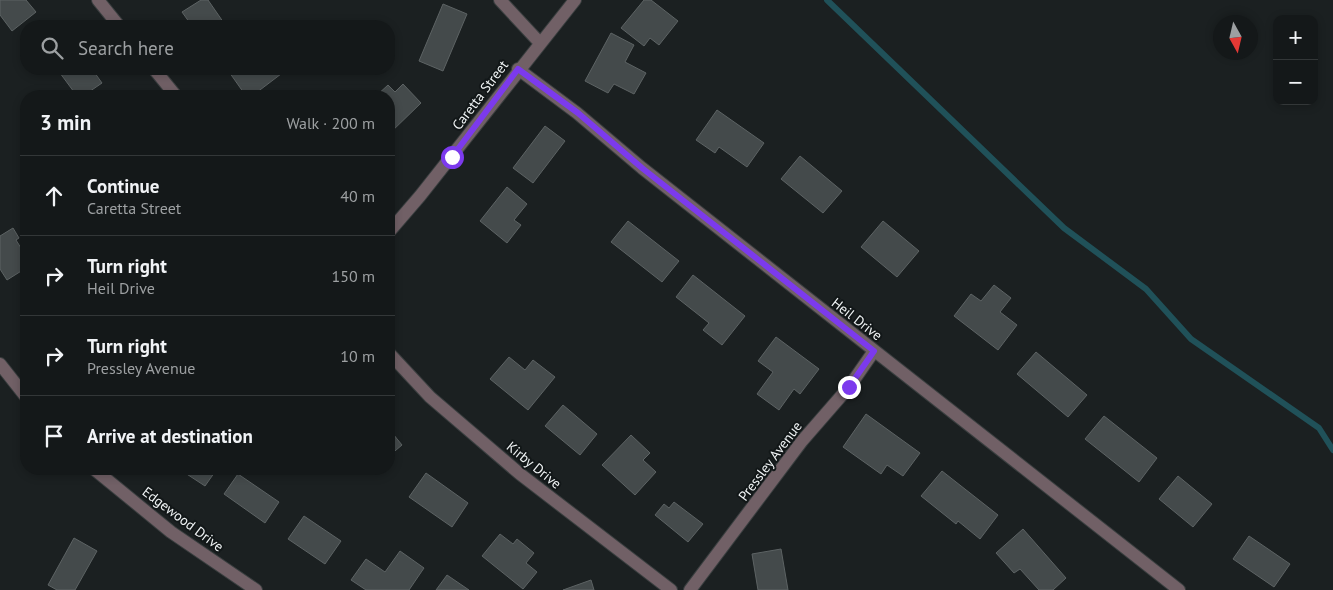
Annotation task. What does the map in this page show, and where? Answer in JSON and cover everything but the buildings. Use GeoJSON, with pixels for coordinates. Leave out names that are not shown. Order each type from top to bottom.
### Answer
{"type":"FeatureCollection","features":[{"type":"Feature","properties":{"kind":"street"},"geometry":{"type":"LineString","coordinates":[[98,0],[114,20]]}},
{"type":"Feature","properties":{"kind":"street"},"geometry":{"type":"LineString","coordinates":[[500,0],[540,42]]}},
{"type":"Feature","properties":{"kind":"street","name":"Caretta Street"},"geometry":{"type":"LineString","coordinates":[[395,225],[452,157],[518,69],[575,0]]}},
{"type":"Feature","properties":{"kind":"street","name":"Heil Drive"},"geometry":{"type":"LineString","coordinates":[[518,69],[578,113],[642,168],[1179,590]]}},
{"type":"Feature","properties":{"kind":"street"},"geometry":{"type":"LineString","coordinates":[[159,75],[171,90]]}},
{"type":"Feature","properties":{"kind":"street","name":"Pressley Avenue"},"geometry":{"type":"LineString","coordinates":[[690,590],[802,441],[849,387],[874,351]]}},
{"type":"Feature","properties":{"kind":"street","name":"Kirby Drive"},"geometry":{"type":"LineString","coordinates":[[395,359],[430,397],[520,474],[671,590]]}},
{"type":"Feature","properties":{"kind":"street"},"geometry":{"type":"LineString","coordinates":[[0,364],[20,389]]}},
{"type":"Feature","properties":{"kind":"street","name":"Edgewood Drive"},"geometry":{"type":"LineString","coordinates":[[101,475],[171,532],[256,590]]}},
{"type":"Feature","properties":{"kind":"waterway"},"geometry":{"type":"LineString","coordinates":[[827,0],[1064,228],[1146,289],[1191,339],[1319,428],[1333,450]]}},
{"type":"Feature","properties":{"kind":"route"},"geometry":{"type":"LineString","coordinates":[[452,157],[518,69],[578,113],[642,168],[874,351],[849,387]]}}]}
